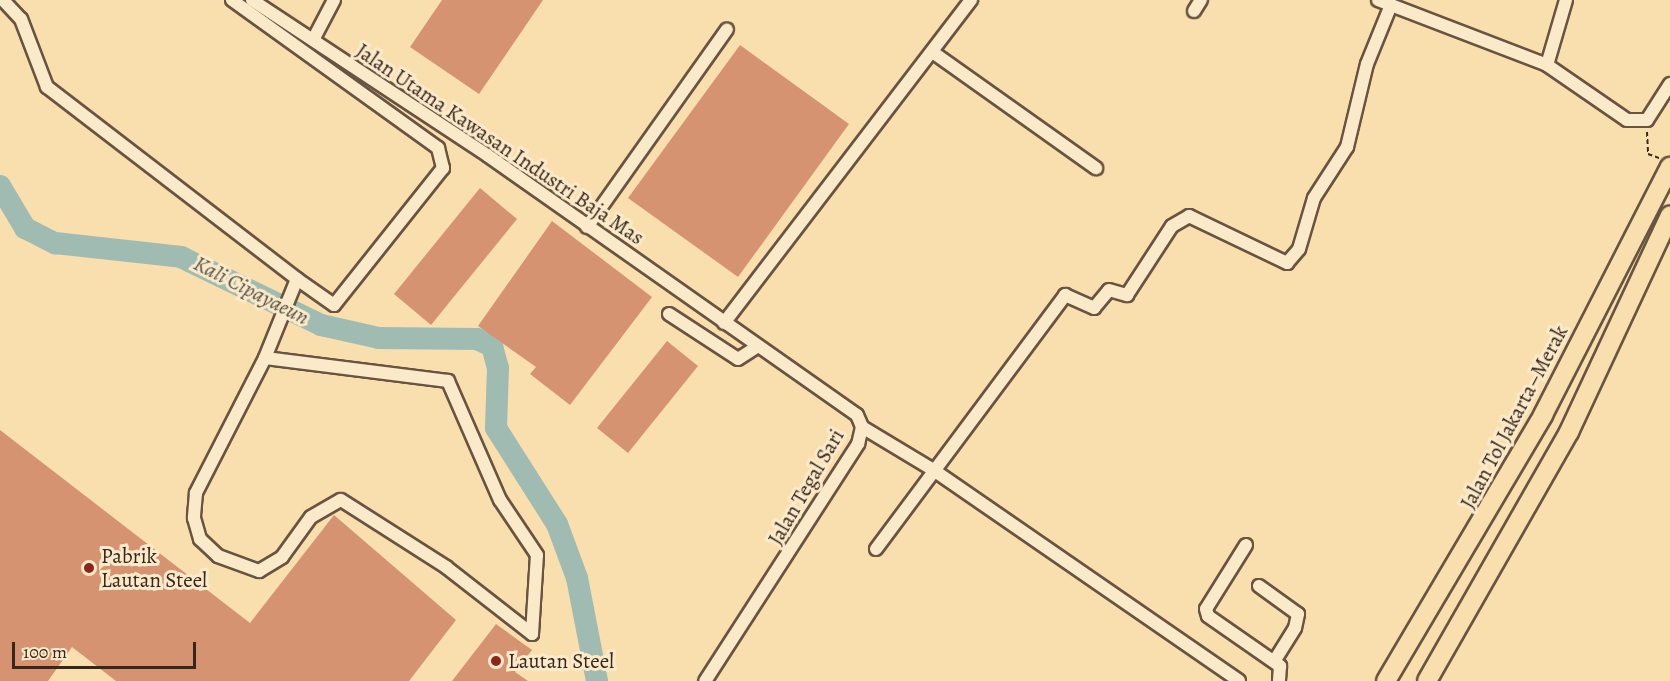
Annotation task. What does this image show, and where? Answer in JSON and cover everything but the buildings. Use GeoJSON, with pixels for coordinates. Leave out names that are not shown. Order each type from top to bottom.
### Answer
{"type":"FeatureCollection","features":[{"type":"Feature","properties":{"kind":"highway","name":"Jalan Tol Jakarta–Merak"},"geometry":{"type":"LineString","coordinates":[[1386,681],[1543,415],[1670,167]]}},
{"type":"Feature","properties":{"kind":"highway"},"geometry":{"type":"LineString","coordinates":[[1427,681],[1569,432],[1670,215]]}},
{"type":"Feature","properties":{"kind":"street"},"geometry":{"type":"LineString","coordinates":[[3,0],[21,19],[47,87],[334,305],[443,168],[438,148],[232,0]]}},
{"type":"Feature","properties":{"kind":"street","name":"Jalan Utama Kawasan Industri Baja Mas"},"geometry":{"type":"LineString","coordinates":[[252,0],[587,227],[724,323]]}},
{"type":"Feature","properties":{"kind":"street"},"geometry":{"type":"LineString","coordinates":[[313,40],[334,0]]}},
{"type":"Feature","properties":{"kind":"street"},"geometry":{"type":"LineString","coordinates":[[724,323],[807,207],[934,53],[971,0]]}},
{"type":"Feature","properties":{"kind":"street"},"geometry":{"type":"LineString","coordinates":[[1378,0],[1547,65],[1627,120],[1647,120],[1670,84]]}},
{"type":"Feature","properties":{"kind":"street"},"geometry":{"type":"LineString","coordinates":[[1547,65],[1566,0]]}},
{"type":"Feature","properties":{"kind":"street"},"geometry":{"type":"LineString","coordinates":[[876,549],[932,469],[1065,295],[1094,308],[1109,290],[1127,295],[1177,220],[1197,219],[1277,263],[1287,263],[1299,249],[1314,198],[1347,147],[1368,64],[1391,5]]}},
{"type":"Feature","properties":{"kind":"street"},"geometry":{"type":"LineString","coordinates":[[587,227],[727,29]]}},
{"type":"Feature","properties":{"kind":"street"},"geometry":{"type":"LineString","coordinates":[[934,53],[1096,168]]}},
{"type":"Feature","properties":{"kind":"street"},"geometry":{"type":"LineString","coordinates":[[265,358],[448,381],[500,500],[537,555],[532,634],[446,567],[340,500],[311,517],[282,557],[259,571],[218,556],[200,539],[194,518],[196,493],[265,358],[277,320],[297,279]]}},
{"type":"Feature","properties":{"kind":"street"},"geometry":{"type":"LineString","coordinates":[[669,314],[738,359],[758,346]]}},
{"type":"Feature","properties":{"kind":"street","name":"Jalan Tegal Sari"},"geometry":{"type":"LineString","coordinates":[[705,681],[858,444],[862,427],[848,406],[724,323]]}},
{"type":"Feature","properties":{"kind":"street"},"geometry":{"type":"LineString","coordinates":[[862,427],[932,469],[1239,681]]}},
{"type":"Feature","properties":{"kind":"street"},"geometry":{"type":"LineString","coordinates":[[1246,545],[1206,609],[1214,621],[1274,661],[1281,671],[1279,681]]}},
{"type":"Feature","properties":{"kind":"street"},"geometry":{"type":"LineString","coordinates":[[1259,586],[1298,614],[1295,628],[1274,661]]}},
{"type":"Feature","properties":{"kind":"path"},"geometry":{"type":"LineString","coordinates":[[1647,120],[1648,154]]}},
{"type":"Feature","properties":{"kind":"waterway","name":"Kali Cipayaeun"},"geometry":{"type":"LineString","coordinates":[[0,186],[25,228],[55,243],[181,257],[321,325],[379,338],[477,339],[492,346],[498,368],[496,428],[557,524],[577,578],[597,681]]}},
{"type":"Feature","properties":{"kind":"place","name":"Pabrik Lautan Steel"},"geometry":{"type":"Point","coordinates":[89,568]}},
{"type":"Feature","properties":{"kind":"place","name":"Lautan Steel"},"geometry":{"type":"Point","coordinates":[496,661]}}]}
